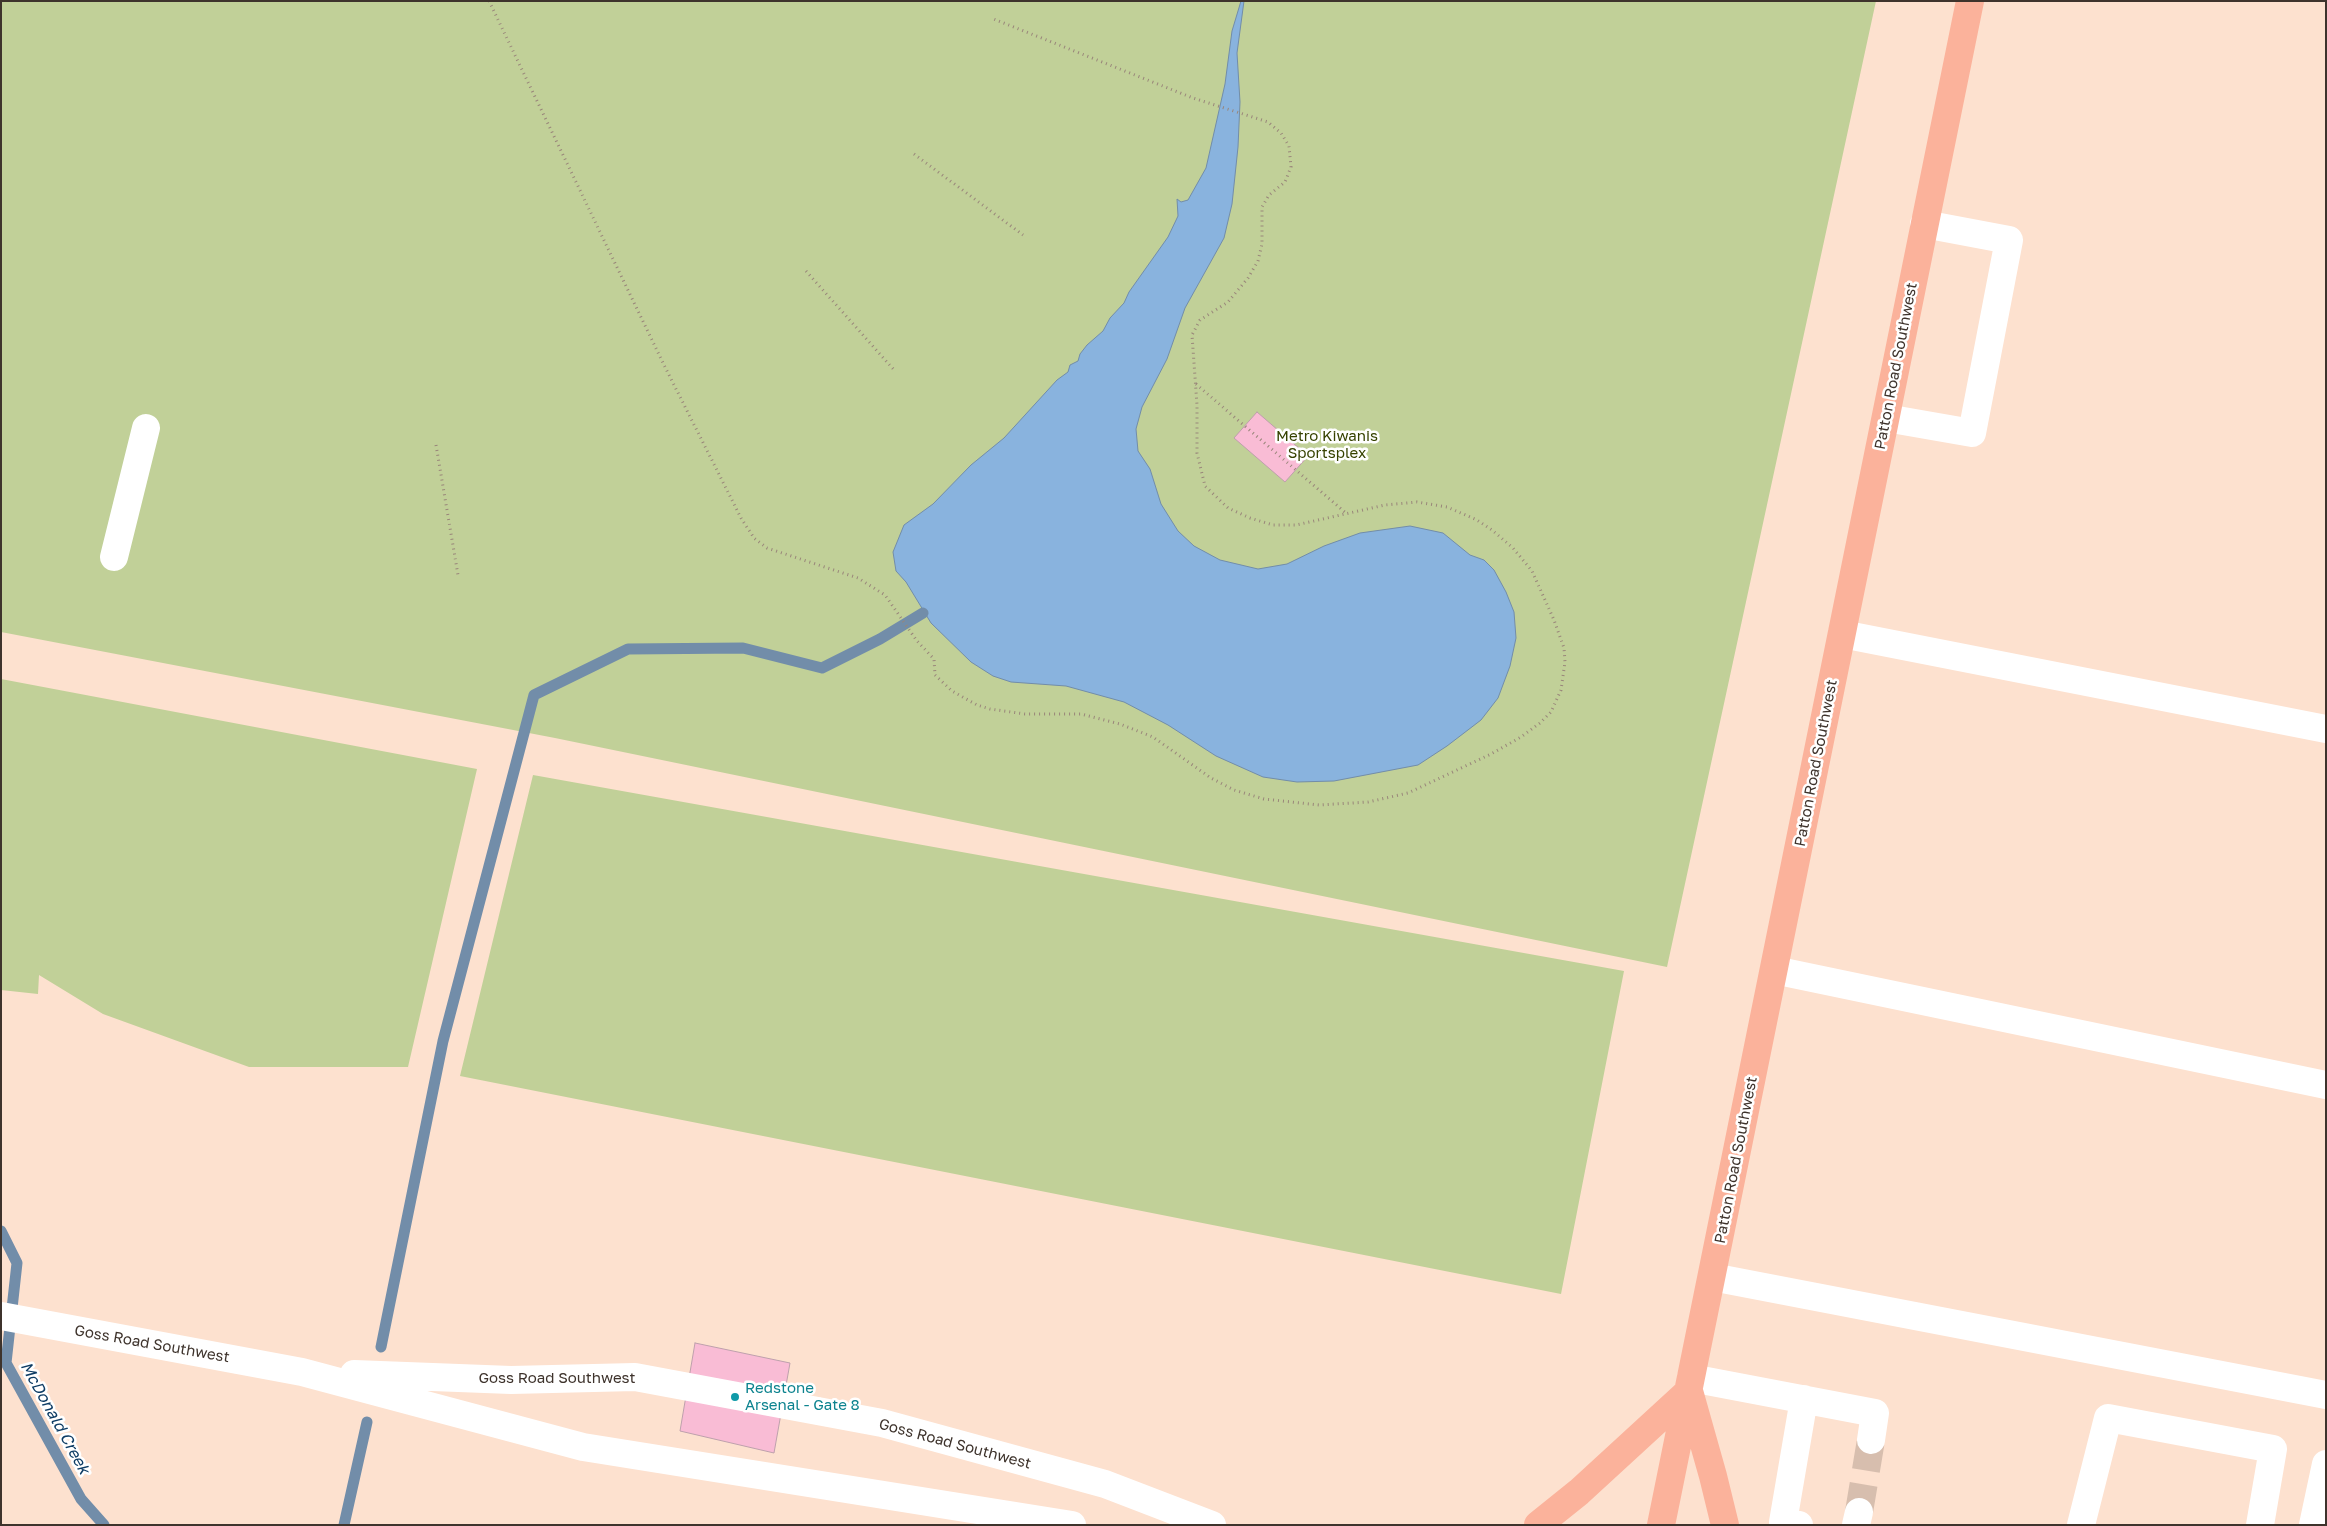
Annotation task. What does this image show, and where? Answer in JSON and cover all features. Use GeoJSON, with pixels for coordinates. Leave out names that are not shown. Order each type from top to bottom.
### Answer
{"type":"FeatureCollection","features":[{"type":"Feature","properties":{"kind":"main road","name":"Patton Road Southwest"},"geometry":{"type":"LineString","coordinates":[[1661,1525],[1970,1]]}},
{"type":"Feature","properties":{"kind":"main road"},"geometry":{"type":"LineString","coordinates":[[1538,1525],[1579,1492],[1690,1384]]}},
{"type":"Feature","properties":{"kind":"main road"},"geometry":{"type":"LineString","coordinates":[[1690,1384],[1725,1525]]}},
{"type":"Feature","properties":{"kind":"street"},"geometry":{"type":"LineString","coordinates":[[1886,418],[1972,433],[2009,240],[1924,224]]}},
{"type":"Feature","properties":{"kind":"street"},"geometry":{"type":"LineString","coordinates":[[114,557],[146,428]]}},
{"type":"Feature","properties":{"kind":"street"},"geometry":{"type":"LineString","coordinates":[[1842,634],[2326,730]]}},
{"type":"Feature","properties":{"kind":"street"},"geometry":{"type":"LineString","coordinates":[[1774,970],[2326,1084]]}},
{"type":"Feature","properties":{"kind":"street"},"geometry":{"type":"LineString","coordinates":[[1712,1277],[2326,1395]]}},
{"type":"Feature","properties":{"kind":"street","name":"Goss Road Southwest"},"geometry":{"type":"LineString","coordinates":[[1,1316],[302,1372],[583,1447],[1072,1525]]}},
{"type":"Feature","properties":{"kind":"street","name":"Goss Road Southwest"},"geometry":{"type":"LineString","coordinates":[[302,1372],[511,1380],[636,1377],[882,1423],[1105,1484],[1212,1525]]}},
{"type":"Feature","properties":{"kind":"street"},"geometry":{"type":"LineString","coordinates":[[1690,1384],[1804,1399],[1875,1413],[1871,1440]]}},
{"type":"Feature","properties":{"kind":"street"},"geometry":{"type":"LineString","coordinates":[[1799,1525],[1783,1522],[1804,1399]]}},
{"type":"Feature","properties":{"kind":"street"},"geometry":{"type":"LineString","coordinates":[[2082,1525],[2108,1418],[2273,1449],[2260,1525]]}},
{"type":"Feature","properties":{"kind":"street"},"geometry":{"type":"LineString","coordinates":[[2313,1525],[2326,1464]]}},
{"type":"Feature","properties":{"kind":"path"},"geometry":{"type":"LineString","coordinates":[[489,1],[663,362],[741,518],[754,538],[775,552],[858,578],[885,595],[917,642],[934,659],[935,675],[952,690],[977,705],[1007,712],[1081,714],[1120,724],[1153,737],[1211,778],[1248,795],[1290,803],[1318,805],[1368,802],[1408,793],[1491,754],[1521,737],[1540,723],[1550,712],[1561,690],[1565,662],[1564,648],[1554,620],[1532,571],[1523,558],[1504,540],[1476,520],[1447,507],[1417,502],[1385,505],[1296,525],[1273,525],[1238,513],[1218,499],[1205,486],[1198,466],[1196,384],[1191,344],[1195,327],[1207,314],[1228,302],[1255,268],[1262,244],[1262,207],[1269,195],[1285,182],[1291,167],[1291,153],[1286,140],[1275,127],[1261,120],[1193,98],[991,18]]}},
{"type":"Feature","properties":{"kind":"path"},"geometry":{"type":"LineString","coordinates":[[914,154],[1023,235]]}},
{"type":"Feature","properties":{"kind":"path"},"geometry":{"type":"LineString","coordinates":[[806,271],[895,372]]}},
{"type":"Feature","properties":{"kind":"path"},"geometry":{"type":"LineString","coordinates":[[1196,384],[1347,514]]}},
{"type":"Feature","properties":{"kind":"path"},"geometry":{"type":"LineString","coordinates":[[436,445],[458,575]]}},
{"type":"Feature","properties":{"kind":"green space","name":"Metro Kiwanis Sportsplex"},"geometry":{"type":"Polygon","coordinates":[[[1,1],[1876,1],[1667,967],[555,738],[1,632],[1,1]]]}},
{"type":"Feature","properties":{"kind":"green space"},"geometry":{"type":"Polygon","coordinates":[[[1,679],[477,769],[408,1067],[249,1067],[103,1014],[39,975],[38,994],[1,990],[1,679]]]}},
{"type":"Feature","properties":{"kind":"green space"},"geometry":{"type":"Polygon","coordinates":[[[533,775],[1624,971],[1561,1294],[460,1076],[533,775]]]}},
{"type":"Feature","properties":{"kind":"water"},"geometry":{"type":"Polygon","coordinates":[[[1241,1],[1244,1],[1237,53],[1240,102],[1238,147],[1232,204],[1224,238],[1185,308],[1167,359],[1142,407],[1136,429],[1138,451],[1150,469],[1161,504],[1178,531],[1194,546],[1220,560],[1258,569],[1287,564],[1324,546],[1360,533],[1410,526],[1443,533],[1470,555],[1484,560],[1494,570],[1514,612],[1516,638],[1510,666],[1498,698],[1481,720],[1418,765],[1334,781],[1297,782],[1263,777],[1216,756],[1168,725],[1124,702],[1066,686],[1011,682],[993,676],[971,662],[931,623],[906,582],[896,571],[893,552],[904,525],[933,504],[971,465],[1004,438],[1057,380],[1068,372],[1070,365],[1078,361],[1080,354],[1087,345],[1103,331],[1110,318],[1124,303],[1129,292],[1168,237],[1178,216],[1177,199],[1181,202],[1188,200],[1206,168],[1225,84],[1232,31],[1241,1]]]}},
{"type":"Feature","properties":{"kind":"building"},"geometry":{"type":"Polygon","coordinates":[[[1257,412],[1308,456],[1285,482],[1234,438],[1257,412]]]}},
{"type":"Feature","properties":{"kind":"building","name":"Redstone Arsenal - Gate 8"},"geometry":{"type":"Polygon","coordinates":[[[695,1343],[790,1363],[774,1453],[680,1431],[695,1343]]]}},
{"type":"Feature","properties":{"kind":"waterway"},"geometry":{"type":"LineString","coordinates":[[381,1347],[443,1041],[534,695],[628,649],[743,648],[822,668],[880,639],[923,613]]}},
{"type":"Feature","properties":{"kind":"waterway","name":"McDonald Creek"},"geometry":{"type":"LineString","coordinates":[[1,1231],[17,1263],[6,1363],[81,1499],[104,1525]]}},
{"type":"Feature","properties":{"kind":"waterway"},"geometry":{"type":"LineString","coordinates":[[344,1525],[367,1422]]}},
{"type":"Feature","properties":{"kind":"tunnel"},"geometry":{"type":"LineString","coordinates":[[1859,1512],[1871,1440]]}},
{"type":"Feature","properties":{"kind":"place","name":"Redstone Arsenal - Gate 8"},"geometry":{"type":"Point","coordinates":[735,1397]}}]}
